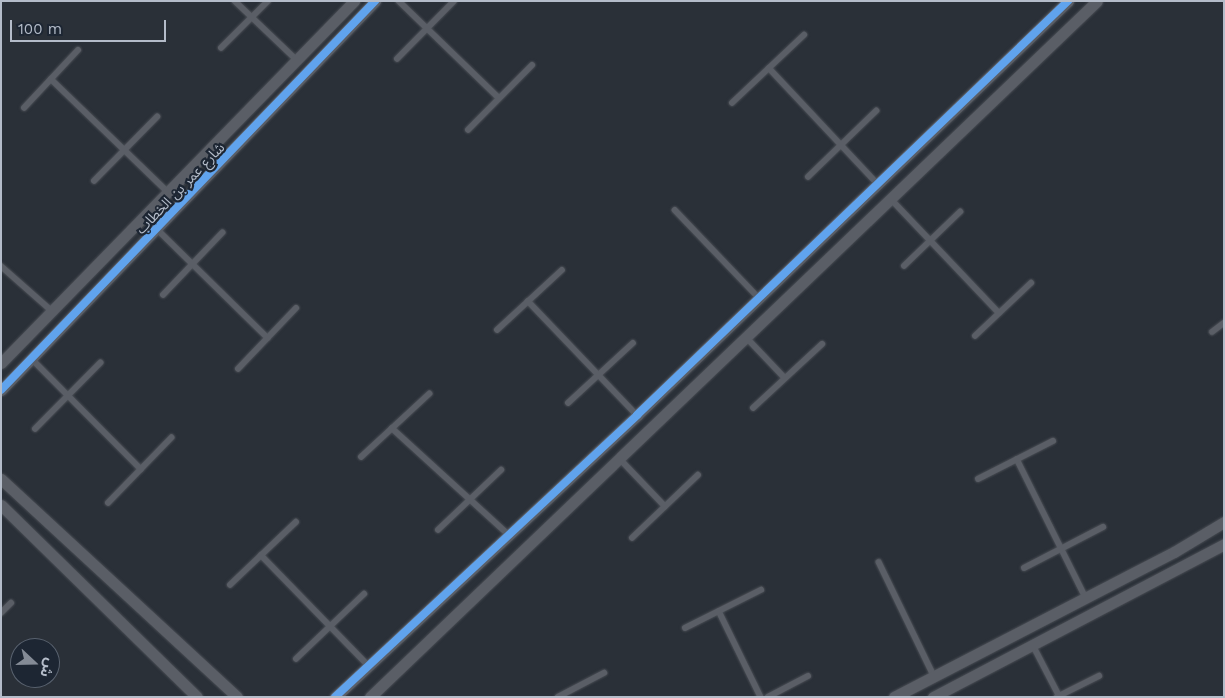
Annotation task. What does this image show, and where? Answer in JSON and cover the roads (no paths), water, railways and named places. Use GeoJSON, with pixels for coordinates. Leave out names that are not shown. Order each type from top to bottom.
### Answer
{"type":"FeatureCollection","features":[{"type":"Feature","properties":{"kind":"street","name":"شارع عمر بن الخطاب"},"geometry":{"type":"LineString","coordinates":[[1,363],[169,193],[354,1]]}},
{"type":"Feature","properties":{"kind":"street","name":"شارع عمر بن الخطاب"},"geometry":{"type":"LineString","coordinates":[[1,390],[158,230],[375,1]]}},
{"type":"Feature","properties":{"kind":"street"},"geometry":{"type":"LineString","coordinates":[[335,697],[637,415],[1068,1]]}},
{"type":"Feature","properties":{"kind":"street"},"geometry":{"type":"LineString","coordinates":[[370,697],[432,635],[621,460],[890,198],[1097,1]]}},
{"type":"Feature","properties":{"kind":"street"},"geometry":{"type":"LineString","coordinates":[[10,354],[28,363]]}},
{"type":"Feature","properties":{"kind":"street"},"geometry":{"type":"LineString","coordinates":[[1,479],[237,697]]}},
{"type":"Feature","properties":{"kind":"street"},"geometry":{"type":"LineString","coordinates":[[1,505],[197,697]]}},
{"type":"Feature","properties":{"kind":"street"},"geometry":{"type":"LineString","coordinates":[[894,697],[1086,598],[1224,522]]}},
{"type":"Feature","properties":{"kind":"street"},"geometry":{"type":"LineString","coordinates":[[933,697],[1224,544]]}},
{"type":"Feature","properties":{"kind":"street"},"geometry":{"type":"LineString","coordinates":[[419,619],[432,635]]}},
{"type":"Feature","properties":{"kind":"lane"},"geometry":{"type":"LineString","coordinates":[[235,1],[297,60]]}},
{"type":"Feature","properties":{"kind":"lane"},"geometry":{"type":"LineString","coordinates":[[221,48],[268,1]]}},
{"type":"Feature","properties":{"kind":"lane"},"geometry":{"type":"LineString","coordinates":[[399,1],[499,98]]}},
{"type":"Feature","properties":{"kind":"lane"},"geometry":{"type":"LineString","coordinates":[[397,59],[454,1]]}},
{"type":"Feature","properties":{"kind":"lane"},"geometry":{"type":"LineString","coordinates":[[732,103],[804,35]]}},
{"type":"Feature","properties":{"kind":"lane"},"geometry":{"type":"LineString","coordinates":[[24,108],[78,50]]}},
{"type":"Feature","properties":{"kind":"lane"},"geometry":{"type":"LineString","coordinates":[[468,130],[532,65]]}},
{"type":"Feature","properties":{"kind":"lane"},"geometry":{"type":"LineString","coordinates":[[769,68],[878,184]]}},
{"type":"Feature","properties":{"kind":"lane"},"geometry":{"type":"LineString","coordinates":[[51,79],[169,193]]}},
{"type":"Feature","properties":{"kind":"lane"},"geometry":{"type":"LineString","coordinates":[[808,176],[876,111]]}},
{"type":"Feature","properties":{"kind":"lane"},"geometry":{"type":"LineString","coordinates":[[94,181],[157,117]]}},
{"type":"Feature","properties":{"kind":"lane"},"geometry":{"type":"LineString","coordinates":[[890,198],[999,313]]}},
{"type":"Feature","properties":{"kind":"lane"},"geometry":{"type":"LineString","coordinates":[[675,210],[759,298]]}},
{"type":"Feature","properties":{"kind":"lane"},"geometry":{"type":"LineString","coordinates":[[904,266],[960,212]]}},
{"type":"Feature","properties":{"kind":"lane"},"geometry":{"type":"LineString","coordinates":[[158,230],[268,338]]}},
{"type":"Feature","properties":{"kind":"lane"},"geometry":{"type":"LineString","coordinates":[[163,295],[222,233]]}},
{"type":"Feature","properties":{"kind":"lane"},"geometry":{"type":"LineString","coordinates":[[1,266],[52,311]]}},
{"type":"Feature","properties":{"kind":"lane"},"geometry":{"type":"LineString","coordinates":[[497,330],[562,270]]}},
{"type":"Feature","properties":{"kind":"lane"},"geometry":{"type":"LineString","coordinates":[[975,336],[1031,283]]}},
{"type":"Feature","properties":{"kind":"lane"},"geometry":{"type":"LineString","coordinates":[[528,301],[637,415]]}},
{"type":"Feature","properties":{"kind":"lane"},"geometry":{"type":"LineString","coordinates":[[238,370],[296,308]]}},
{"type":"Feature","properties":{"kind":"lane"},"geometry":{"type":"LineString","coordinates":[[1212,332],[1224,323]]}},
{"type":"Feature","properties":{"kind":"lane"},"geometry":{"type":"LineString","coordinates":[[747,338],[785,378]]}},
{"type":"Feature","properties":{"kind":"lane"},"geometry":{"type":"LineString","coordinates":[[568,403],[633,343]]}},
{"type":"Feature","properties":{"kind":"lane"},"geometry":{"type":"LineString","coordinates":[[753,408],[822,344]]}},
{"type":"Feature","properties":{"kind":"lane"},"geometry":{"type":"LineString","coordinates":[[28,363],[67,397],[141,469]]}},
{"type":"Feature","properties":{"kind":"lane"},"geometry":{"type":"LineString","coordinates":[[35,429],[100,363]]}},
{"type":"Feature","properties":{"kind":"lane"},"geometry":{"type":"LineString","coordinates":[[361,457],[429,394]]}},
{"type":"Feature","properties":{"kind":"lane"},"geometry":{"type":"LineString","coordinates":[[392,428],[509,535]]}},
{"type":"Feature","properties":{"kind":"lane"},"geometry":{"type":"LineString","coordinates":[[108,503],[171,438]]}},
{"type":"Feature","properties":{"kind":"lane"},"geometry":{"type":"LineString","coordinates":[[978,479],[1052,441]]}},
{"type":"Feature","properties":{"kind":"lane"},"geometry":{"type":"LineString","coordinates":[[1017,459],[1086,598]]}},
{"type":"Feature","properties":{"kind":"lane"},"geometry":{"type":"LineString","coordinates":[[621,460],[665,506]]}},
{"type":"Feature","properties":{"kind":"lane"},"geometry":{"type":"LineString","coordinates":[[438,530],[501,470]]}},
{"type":"Feature","properties":{"kind":"lane"},"geometry":{"type":"LineString","coordinates":[[632,538],[698,475]]}},
{"type":"Feature","properties":{"kind":"lane"},"geometry":{"type":"LineString","coordinates":[[230,585],[296,522]]}},
{"type":"Feature","properties":{"kind":"lane"},"geometry":{"type":"LineString","coordinates":[[1024,568],[1103,527]]}},
{"type":"Feature","properties":{"kind":"lane"},"geometry":{"type":"LineString","coordinates":[[261,555],[369,666]]}},
{"type":"Feature","properties":{"kind":"lane"},"geometry":{"type":"LineString","coordinates":[[879,562],[934,676]]}},
{"type":"Feature","properties":{"kind":"lane"},"geometry":{"type":"LineString","coordinates":[[685,628],[761,590]]}},
{"type":"Feature","properties":{"kind":"lane"},"geometry":{"type":"LineString","coordinates":[[296,659],[364,594]]}},
{"type":"Feature","properties":{"kind":"lane"},"geometry":{"type":"LineString","coordinates":[[1,613],[11,603]]}},
{"type":"Feature","properties":{"kind":"lane"},"geometry":{"type":"LineString","coordinates":[[719,611],[761,697]]}},
{"type":"Feature","properties":{"kind":"lane"},"geometry":{"type":"LineString","coordinates":[[1033,645],[1059,696],[1099,676]]}},
{"type":"Feature","properties":{"kind":"lane"},"geometry":{"type":"LineString","coordinates":[[558,697],[567,695],[604,673]]}},
{"type":"Feature","properties":{"kind":"lane"},"geometry":{"type":"LineString","coordinates":[[768,697],[808,676]]}}]}
